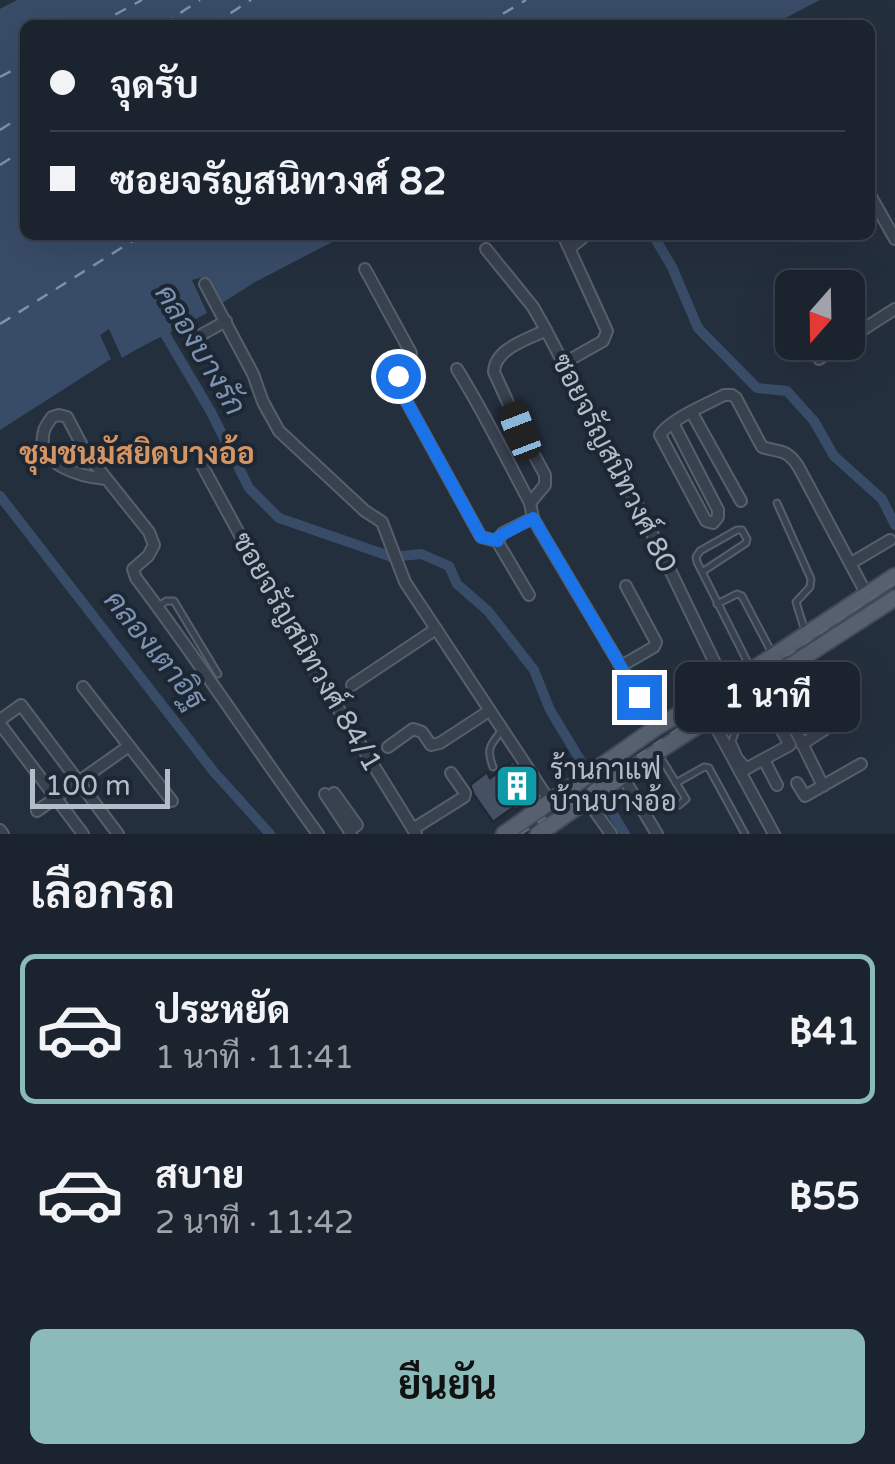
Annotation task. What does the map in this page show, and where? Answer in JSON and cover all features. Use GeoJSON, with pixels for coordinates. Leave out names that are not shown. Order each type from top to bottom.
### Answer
{"type":"FeatureCollection","features":[{"type":"Feature","properties":{"kind":"main road"},"geometry":{"type":"LineString","coordinates":[[504,834],[657,727],[895,576]]}},
{"type":"Feature","properties":{"kind":"main road"},"geometry":{"type":"LineString","coordinates":[[538,834],[658,752],[893,606]]}},
{"type":"Feature","properties":{"kind":"street"},"geometry":{"type":"LineString","coordinates":[[875,204],[895,239]]}},
{"type":"Feature","properties":{"kind":"street"},"geometry":{"type":"LineString","coordinates":[[564,363],[603,341],[607,330],[566,240]]}},
{"type":"Feature","properties":{"kind":"street"},"geometry":{"type":"LineString","coordinates":[[570,248],[580,240]]}},
{"type":"Feature","properties":{"kind":"street","name":"ซอยจรัญสนิทวงศ์ 80"},"geometry":{"type":"LineString","coordinates":[[486,249],[546,330],[726,686]]}},
{"type":"Feature","properties":{"kind":"street"},"geometry":{"type":"LineString","coordinates":[[365,269],[412,352],[398,376],[398,386],[481,537],[498,541],[529,595]]}},
{"type":"Feature","properties":{"kind":"street"},"geometry":{"type":"LineString","coordinates":[[206,284],[278,431],[382,522],[405,582],[551,802]]}},
{"type":"Feature","properties":{"kind":"street"},"geometry":{"type":"LineString","coordinates":[[865,328],[895,308]]}},
{"type":"Feature","properties":{"kind":"street"},"geometry":{"type":"LineString","coordinates":[[190,341],[226,321]]}},
{"type":"Feature","properties":{"kind":"street"},"geometry":{"type":"LineString","coordinates":[[530,503],[545,485],[545,474],[520,431],[494,366],[500,355],[546,330]]}},
{"type":"Feature","properties":{"kind":"street"},"geometry":{"type":"LineString","coordinates":[[457,369],[530,503],[533,518],[657,727]]}},
{"type":"Feature","properties":{"kind":"street"},"geometry":{"type":"LineString","coordinates":[[672,423],[718,510],[717,521],[713,523],[706,521],[660,437],[662,430],[672,423],[692,412],[724,396],[736,398],[762,447],[792,456],[867,594]]}},
{"type":"Feature","properties":{"kind":"street"},"geometry":{"type":"LineString","coordinates":[[692,412],[740,501]]}},
{"type":"Feature","properties":{"kind":"street"},"geometry":{"type":"LineString","coordinates":[[106,479],[65,469],[50,457],[44,432],[52,417],[67,418],[86,453],[150,532],[154,545],[148,556],[132,569],[136,578],[318,834]]}},
{"type":"Feature","properties":{"kind":"street","name":"ซอยจรัญสนิทวงศ์ 84/1"},"geometry":{"type":"LineString","coordinates":[[203,467],[304,653],[415,831]]}},
{"type":"Feature","properties":{"kind":"street"},"geometry":{"type":"LineString","coordinates":[[498,541],[498,537],[533,518]]}},
{"type":"Feature","properties":{"kind":"street"},"geometry":{"type":"LineString","coordinates":[[850,563],[890,540]]}},
{"type":"Feature","properties":{"kind":"street"},"geometry":{"type":"LineString","coordinates":[[621,666],[654,648],[656,642],[626,586]]}},
{"type":"Feature","properties":{"kind":"street"},"geometry":{"type":"LineString","coordinates":[[352,685],[436,630]]}},
{"type":"Feature","properties":{"kind":"street"},"geometry":{"type":"LineString","coordinates":[[764,684],[823,786]]}},
{"type":"Feature","properties":{"kind":"street"},"geometry":{"type":"LineString","coordinates":[[744,770],[790,745],[764,684]]}},
{"type":"Feature","properties":{"kind":"street"},"geometry":{"type":"LineString","coordinates":[[83,688],[172,801]]}},
{"type":"Feature","properties":{"kind":"street"},"geometry":{"type":"LineString","coordinates":[[802,744],[830,726],[818,697]]}},
{"type":"Feature","properties":{"kind":"street"},"geometry":{"type":"LineString","coordinates":[[84,834],[1,719],[22,705],[118,834]]}},
{"type":"Feature","properties":{"kind":"street"},"geometry":{"type":"LineString","coordinates":[[388,748],[413,729],[422,732],[431,744],[440,744],[490,711]]}},
{"type":"Feature","properties":{"kind":"street"},"geometry":{"type":"LineString","coordinates":[[711,718],[744,770],[774,834]]}},
{"type":"Feature","properties":{"kind":"street"},"geometry":{"type":"LineString","coordinates":[[37,810],[129,746]]}},
{"type":"Feature","properties":{"kind":"street"},"geometry":{"type":"LineString","coordinates":[[764,760],[776,785]]}},
{"type":"Feature","properties":{"kind":"street"},"geometry":{"type":"LineString","coordinates":[[797,783],[806,796],[861,764]]}},
{"type":"Feature","properties":{"kind":"street"},"geometry":{"type":"LineString","coordinates":[[415,831],[464,797],[451,773]]}},
{"type":"Feature","properties":{"kind":"street"},"geometry":{"type":"LineString","coordinates":[[623,777],[657,834]]}},
{"type":"Feature","properties":{"kind":"street"},"geometry":{"type":"LineString","coordinates":[[330,794],[355,831]]}},
{"type":"Feature","properties":{"kind":"street"},"geometry":{"type":"LineString","coordinates":[[587,800],[606,832]]}},
{"type":"Feature","properties":{"kind":"lane"},"geometry":{"type":"LineString","coordinates":[[777,504],[810,579],[810,587],[796,602],[806,634]]}},
{"type":"Feature","properties":{"kind":"lane"},"geometry":{"type":"LineString","coordinates":[[702,572],[746,543],[742,530],[697,554],[697,562],[717,604],[751,669]]}},
{"type":"Feature","properties":{"kind":"lane"},"geometry":{"type":"LineString","coordinates":[[717,604],[737,594],[742,596],[773,656]]}},
{"type":"Feature","properties":{"kind":"lane"},"geometry":{"type":"LineString","coordinates":[[158,607],[174,601],[218,674]]}},
{"type":"Feature","properties":{"kind":"lane"},"geometry":{"type":"LineString","coordinates":[[744,770],[732,742],[737,728],[752,719]]}},
{"type":"Feature","properties":{"kind":"lane"},"geometry":{"type":"LineString","coordinates":[[493,767],[489,747],[502,730]]}},
{"type":"Feature","properties":{"kind":"lane"},"geometry":{"type":"LineString","coordinates":[[658,752],[686,800],[680,805]]}},
{"type":"Feature","properties":{"kind":"lane"},"geometry":{"type":"LineString","coordinates":[[676,783],[708,768],[745,834]]}},
{"type":"Feature","properties":{"kind":"water"},"geometry":{"type":"Polygon","coordinates":[[[17,0],[820,0],[782,20],[20,20],[20,240],[336,240],[219,305],[204,277],[192,280],[207,313],[122,358],[109,329],[100,335],[111,359],[0,430],[0,9],[17,0]]]}},
{"type":"Feature","properties":{"kind":"building"},"geometry":{"type":"Polygon","coordinates":[[[513,761],[537,797],[493,822],[470,785],[487,772],[490,778],[513,761]]]}},
{"type":"Feature","properties":{"kind":"waterway"},"geometry":{"type":"LineString","coordinates":[[656,240],[698,328],[757,388],[787,391],[814,421],[834,456],[882,499],[895,525]]}},
{"type":"Feature","properties":{"kind":"waterway","name":"คลองบางรัก"},"geometry":{"type":"LineString","coordinates":[[159,324],[211,412],[249,488],[279,518],[392,557],[421,554],[449,566],[457,584],[488,611],[534,670],[550,710],[625,834]]}},
{"type":"Feature","properties":{"kind":"waterway","name":"คลองเตาอิฐ"},"geometry":{"type":"LineString","coordinates":[[0,496],[214,772],[270,834]]}},
{"type":"Feature","properties":{"kind":"ferry route"},"geometry":{"type":"LineString","coordinates":[[105,20],[142,0]]}},
{"type":"Feature","properties":{"kind":"ferry route"},"geometry":{"type":"LineString","coordinates":[[170,20],[200,0]]}},
{"type":"Feature","properties":{"kind":"ferry route"},"geometry":{"type":"LineString","coordinates":[[220,20],[251,0]]}},
{"type":"Feature","properties":{"kind":"ferry route"},"geometry":{"type":"LineString","coordinates":[[492,20],[526,0]]}},
{"type":"Feature","properties":{"kind":"ferry route"},"geometry":{"type":"LineString","coordinates":[[0,77],[20,67]]}},
{"type":"Feature","properties":{"kind":"ferry route"},"geometry":{"type":"LineString","coordinates":[[0,130],[20,117]]}},
{"type":"Feature","properties":{"kind":"ferry route"},"geometry":{"type":"LineString","coordinates":[[0,165],[20,152]]}},
{"type":"Feature","properties":{"kind":"ferry route"},"geometry":{"type":"LineString","coordinates":[[0,324],[134,240]]}},
{"type":"Feature","properties":{"kind":"railway"},"geometry":{"type":"LineString","coordinates":[[521,834],[895,583]]}},
{"type":"Feature","properties":{"kind":"place","name":"ร้านกาแฟ บ้านบางอ้อ"},"geometry":{"type":"Point","coordinates":[517,786]}},
{"type":"Feature","properties":{"kind":"district","name":"ชุมชนมัสยิดบางอ้อ"},"geometry":{"type":"Point","coordinates":[137,454]}},
{"type":"Feature","properties":{"kind":"route"},"geometry":{"type":"LineString","coordinates":[[398,376],[398,386],[481,537],[498,541],[498,537],[533,518],[639,697]]}}]}
